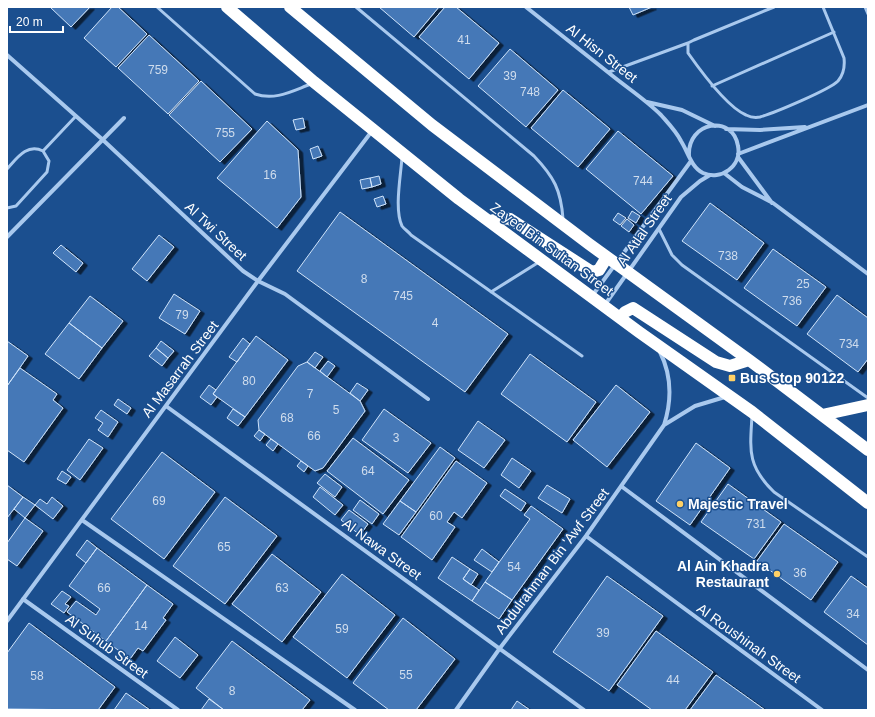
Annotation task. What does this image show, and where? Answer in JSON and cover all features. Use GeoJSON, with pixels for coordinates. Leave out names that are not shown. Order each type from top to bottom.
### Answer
{"type":"FeatureCollection","features":[{"type":"Feature","properties":{"kind":"highway","name":"Zayed Bin Sultan Street"},"geometry":{"type":"LineString","coordinates":[[227,7],[402,155],[591,297],[752,412],[868,503]]}},
{"type":"Feature","properties":{"kind":"highway","name":"Zayed Bin Sultan Street"},"geometry":{"type":"LineString","coordinates":[[290,7],[432,125],[563,225],[749,360],[868,450]]}},
{"type":"Feature","properties":{"kind":"highway"},"geometry":{"type":"LineString","coordinates":[[489,221],[503,218],[510,220],[592,272],[612,261]]}},
{"type":"Feature","properties":{"kind":"highway"},"geometry":{"type":"LineString","coordinates":[[620,318],[625,312],[633,308],[716,362],[730,366],[749,360]]}},
{"type":"Feature","properties":{"kind":"highway"},"geometry":{"type":"LineString","coordinates":[[822,415],[868,405]]}},
{"type":"Feature","properties":{"kind":"street","name":"Al Hisn Street"},"geometry":{"type":"LineString","coordinates":[[526,7],[646,102],[671,126],[689,156]]}},
{"type":"Feature","properties":{"kind":"street","name":"Al Twi Street"},"geometry":{"type":"LineString","coordinates":[[7,54],[243,271],[258,281],[285,294],[428,400]]}},
{"type":"Feature","properties":{"kind":"street","name":"Al Hisn Street"},"geometry":{"type":"LineString","coordinates":[[646,102],[682,110],[715,126]]}},
{"type":"Feature","properties":{"kind":"street"},"geometry":{"type":"LineString","coordinates":[[738,156],[810,126],[868,105]]}},
{"type":"Feature","properties":{"kind":"street"},"geometry":{"type":"LineString","coordinates":[[7,237],[124,118]]}},
{"type":"Feature","properties":{"kind":"street"},"geometry":{"type":"LineString","coordinates":[[726,129],[736,139],[738,156],[735,164],[724,173],[710,175],[696,168],[689,156],[689,148],[695,134],[707,126],[715,126],[726,129],[760,130],[810,126]]}},
{"type":"Feature","properties":{"kind":"street","name":"Al Masarrah Street"},"geometry":{"type":"LineString","coordinates":[[7,621],[258,281],[372,131]]}},
{"type":"Feature","properties":{"kind":"street"},"geometry":{"type":"LineString","coordinates":[[738,156],[773,203]]}},
{"type":"Feature","properties":{"kind":"street","name":"Al Atlal Street"},"geometry":{"type":"LineString","coordinates":[[591,297],[612,261],[691,161]]}},
{"type":"Feature","properties":{"kind":"street"},"geometry":{"type":"LineString","coordinates":[[724,173],[742,187],[773,203],[868,274]]}},
{"type":"Feature","properties":{"kind":"street","name":"Al Atlal Street"},"geometry":{"type":"LineString","coordinates":[[604,306],[681,197],[700,181],[710,175]]}},
{"type":"Feature","properties":{"kind":"street","name":"Abdulrahman Bin 'Awf Street"},"geometry":{"type":"LineString","coordinates":[[456,710],[500,648],[586,536],[664,425],[669,409],[669,382],[664,360],[657,345]]}},
{"type":"Feature","properties":{"kind":"street","name":"Abdulrahman Bin 'Awf Street"},"geometry":{"type":"LineString","coordinates":[[664,425],[695,406],[730,396]]}},
{"type":"Feature","properties":{"kind":"street","name":"Al Nawa Street"},"geometry":{"type":"LineString","coordinates":[[166,406],[584,710]]}},
{"type":"Feature","properties":{"kind":"street"},"geometry":{"type":"LineString","coordinates":[[621,486],[868,670]]}},
{"type":"Feature","properties":{"kind":"street"},"geometry":{"type":"LineString","coordinates":[[82,520],[355,710]]}},
{"type":"Feature","properties":{"kind":"street","name":"Al Roushinah Street"},"geometry":{"type":"LineString","coordinates":[[586,536],[822,710]]}},
{"type":"Feature","properties":{"kind":"street","name":"Al Suhub Street"},"geometry":{"type":"LineString","coordinates":[[23,599],[178,710]]}},
{"type":"Feature","properties":{"kind":"lane"},"geometry":{"type":"LineString","coordinates":[[157,7],[248,90],[255,94],[266,98],[275,97],[314,82]]}},
{"type":"Feature","properties":{"kind":"lane"},"geometry":{"type":"LineString","coordinates":[[356,7],[534,156],[546,168],[554,179],[560,193],[563,225]]}},
{"type":"Feature","properties":{"kind":"lane"},"geometry":{"type":"LineString","coordinates":[[609,72],[688,43],[774,7]]}},
{"type":"Feature","properties":{"kind":"lane"},"geometry":{"type":"LineString","coordinates":[[688,43],[688,53],[712,86],[744,114],[751,117],[766,115],[832,86],[843,74],[845,66],[844,58],[822,7]]}},
{"type":"Feature","properties":{"kind":"lane"},"geometry":{"type":"LineString","coordinates":[[865,7],[868,14]]}},
{"type":"Feature","properties":{"kind":"lane"},"geometry":{"type":"LineString","coordinates":[[712,86],[834,32]]}},
{"type":"Feature","properties":{"kind":"lane"},"geometry":{"type":"LineString","coordinates":[[43,151],[76,116]]}},
{"type":"Feature","properties":{"kind":"lane"},"geometry":{"type":"LineString","coordinates":[[7,169],[26,150],[32,148],[43,151],[49,161],[47,172],[16,206],[7,208]]}},
{"type":"Feature","properties":{"kind":"lane"},"geometry":{"type":"LineString","coordinates":[[402,155],[399,212],[403,227],[491,292],[582,356]]}},
{"type":"Feature","properties":{"kind":"lane"},"geometry":{"type":"LineString","coordinates":[[659,229],[672,255],[682,265],[868,398]]}},
{"type":"Feature","properties":{"kind":"lane"},"geometry":{"type":"LineString","coordinates":[[491,292],[542,261]]}},
{"type":"Feature","properties":{"kind":"lane"},"geometry":{"type":"LineString","coordinates":[[752,412],[752,458],[756,470],[763,481],[774,492],[868,557]]}},
{"type":"Feature","properties":{"kind":"building"},"geometry":{"type":"Polygon","coordinates":[[[50,7],[90,7],[71,27],[50,7]]]}},
{"type":"Feature","properties":{"kind":"building"},"geometry":{"type":"Polygon","coordinates":[[[112,7],[118,7],[147,34],[116,67],[84,38],[112,7]]]}},
{"type":"Feature","properties":{"kind":"building"},"geometry":{"type":"Polygon","coordinates":[[[379,7],[439,7],[414,37],[379,7]]]}},
{"type":"Feature","properties":{"kind":"building"},"geometry":{"type":"Polygon","coordinates":[[[445,7],[456,7],[499,43],[469,79],[419,37],[445,7]]]}},
{"type":"Feature","properties":{"kind":"building"},"geometry":{"type":"Polygon","coordinates":[[[629,7],[652,7],[633,15],[629,7]]]}},
{"type":"Feature","properties":{"kind":"building"},"geometry":{"type":"Polygon","coordinates":[[[149,35],[199,81],[168,114],[118,68],[149,35]]]}},
{"type":"Feature","properties":{"kind":"building"},"geometry":{"type":"Polygon","coordinates":[[[510,49],[558,90],[526,127],[478,86],[510,49]]]}},
{"type":"Feature","properties":{"kind":"building"},"geometry":{"type":"Polygon","coordinates":[[[201,81],[252,129],[220,162],[169,115],[201,81]]]}},
{"type":"Feature","properties":{"kind":"building"},"geometry":{"type":"Polygon","coordinates":[[[563,90],[610,129],[578,167],[531,128],[563,90]]]}},
{"type":"Feature","properties":{"kind":"building"},"geometry":{"type":"Polygon","coordinates":[[[303,118],[305,128],[296,130],[293,120],[303,118]]]}},
{"type":"Feature","properties":{"kind":"building"},"geometry":{"type":"Polygon","coordinates":[[[267,121],[298,150],[301,197],[277,228],[217,178],[267,121]]]}},
{"type":"Feature","properties":{"kind":"building"},"geometry":{"type":"Polygon","coordinates":[[[618,131],[673,176],[641,214],[586,169],[618,131]]]}},
{"type":"Feature","properties":{"kind":"building"},"geometry":{"type":"Polygon","coordinates":[[[318,146],[322,156],[313,159],[310,149],[318,146]]]}},
{"type":"Feature","properties":{"kind":"building"},"geometry":{"type":"Polygon","coordinates":[[[379,176],[381,184],[372,187],[370,178],[379,176]]]}},
{"type":"Feature","properties":{"kind":"building"},"geometry":{"type":"Polygon","coordinates":[[[370,178],[372,187],[362,189],[360,180],[370,178]]]}},
{"type":"Feature","properties":{"kind":"building"},"geometry":{"type":"Polygon","coordinates":[[[383,196],[386,204],[377,207],[374,199],[383,196]]]}},
{"type":"Feature","properties":{"kind":"building"},"geometry":{"type":"Polygon","coordinates":[[[710,203],[764,243],[737,280],[682,241],[710,203]]]}},
{"type":"Feature","properties":{"kind":"building"},"geometry":{"type":"Polygon","coordinates":[[[632,211],[640,216],[636,223],[628,218],[632,211]]]}},
{"type":"Feature","properties":{"kind":"building"},"geometry":{"type":"Polygon","coordinates":[[[340,212],[508,334],[465,392],[297,271],[340,212]]]}},
{"type":"Feature","properties":{"kind":"building"},"geometry":{"type":"Polygon","coordinates":[[[618,213],[626,218],[620,225],[613,220],[618,213]]]}},
{"type":"Feature","properties":{"kind":"building"},"geometry":{"type":"Polygon","coordinates":[[[627,219],[634,225],[629,232],[621,226],[627,219]]]}},
{"type":"Feature","properties":{"kind":"building"},"geometry":{"type":"Polygon","coordinates":[[[159,235],[174,247],[147,281],[132,269],[159,235]]]}},
{"type":"Feature","properties":{"kind":"building"},"geometry":{"type":"Polygon","coordinates":[[[61,245],[83,263],[76,272],[53,253],[61,245]]]}},
{"type":"Feature","properties":{"kind":"building"},"geometry":{"type":"Polygon","coordinates":[[[773,249],[826,287],[797,326],[744,288],[773,249]]]}},
{"type":"Feature","properties":{"kind":"building"},"geometry":{"type":"Polygon","coordinates":[[[174,294],[200,311],[185,334],[159,318],[174,294]]]}},
{"type":"Feature","properties":{"kind":"building"},"geometry":{"type":"Polygon","coordinates":[[[837,295],[868,318],[868,359],[858,372],[807,334],[837,295]]]}},
{"type":"Feature","properties":{"kind":"building"},"geometry":{"type":"Polygon","coordinates":[[[90,296],[123,321],[102,348],[69,323],[90,296]]]}},
{"type":"Feature","properties":{"kind":"building"},"geometry":{"type":"Polygon","coordinates":[[[69,323],[102,348],[79,379],[45,354],[69,323]]]}},
{"type":"Feature","properties":{"kind":"building"},"geometry":{"type":"Polygon","coordinates":[[[256,336],[288,360],[245,417],[213,394],[256,336]]]}},
{"type":"Feature","properties":{"kind":"building"},"geometry":{"type":"Polygon","coordinates":[[[243,338],[250,344],[237,362],[229,357],[243,338]]]}},
{"type":"Feature","properties":{"kind":"building"},"geometry":{"type":"Polygon","coordinates":[[[7,341],[28,356],[7,386],[7,341]]]}},
{"type":"Feature","properties":{"kind":"building"},"geometry":{"type":"Polygon","coordinates":[[[161,341],[174,351],[168,358],[156,348],[161,341]]]}},
{"type":"Feature","properties":{"kind":"building"},"geometry":{"type":"Polygon","coordinates":[[[156,348],[168,358],[162,366],[149,356],[156,348]]]}},
{"type":"Feature","properties":{"kind":"building"},"geometry":{"type":"Polygon","coordinates":[[[315,352],[323,357],[315,368],[307,362],[315,352]]]}},
{"type":"Feature","properties":{"kind":"building"},"geometry":{"type":"Polygon","coordinates":[[[530,354],[596,402],[567,442],[501,394],[530,354]]]}},
{"type":"Feature","properties":{"kind":"building"},"geometry":{"type":"Polygon","coordinates":[[[328,361],[335,366],[327,377],[320,371],[328,361]]]}},
{"type":"Feature","properties":{"kind":"building"},"geometry":{"type":"Polygon","coordinates":[[[307,362],[360,401],[365,411],[323,468],[315,471],[259,430],[258,420],[298,366],[307,362]]]}},
{"type":"Feature","properties":{"kind":"building"},"geometry":{"type":"Polygon","coordinates":[[[20,368],[57,394],[53,400],[63,408],[24,462],[7,450],[7,386],[20,368]]]}},
{"type":"Feature","properties":{"kind":"building"},"geometry":{"type":"Polygon","coordinates":[[[357,383],[368,390],[360,401],[350,393],[357,383]]]}},
{"type":"Feature","properties":{"kind":"building"},"geometry":{"type":"Polygon","coordinates":[[[209,385],[216,390],[213,394],[217,397],[211,405],[200,397],[209,385]]]}},
{"type":"Feature","properties":{"kind":"building"},"geometry":{"type":"Polygon","coordinates":[[[616,385],[650,412],[607,467],[573,440],[616,385]]]}},
{"type":"Feature","properties":{"kind":"building"},"geometry":{"type":"Polygon","coordinates":[[[118,399],[131,408],[127,414],[114,405],[118,399]]]}},
{"type":"Feature","properties":{"kind":"building"},"geometry":{"type":"Polygon","coordinates":[[[233,409],[245,417],[238,426],[227,418],[233,409]]]}},
{"type":"Feature","properties":{"kind":"building"},"geometry":{"type":"Polygon","coordinates":[[[384,409],[431,443],[408,473],[362,440],[384,409]]]}},
{"type":"Feature","properties":{"kind":"building"},"geometry":{"type":"Polygon","coordinates":[[[101,410],[118,422],[108,437],[98,430],[103,423],[95,418],[101,410]]]}},
{"type":"Feature","properties":{"kind":"building"},"geometry":{"type":"Polygon","coordinates":[[[478,421],[505,440],[484,468],[458,450],[478,421]]]}},
{"type":"Feature","properties":{"kind":"building"},"geometry":{"type":"Polygon","coordinates":[[[259,430],[265,434],[260,441],[254,436],[259,430]]]}},
{"type":"Feature","properties":{"kind":"building"},"geometry":{"type":"Polygon","coordinates":[[[353,438],[409,480],[383,514],[327,471],[353,438]]]}},
{"type":"Feature","properties":{"kind":"building"},"geometry":{"type":"Polygon","coordinates":[[[89,439],[103,448],[80,480],[67,470],[89,439]]]}},
{"type":"Feature","properties":{"kind":"building"},"geometry":{"type":"Polygon","coordinates":[[[271,439],[278,444],[273,451],[266,445],[271,439]]]}},
{"type":"Feature","properties":{"kind":"building"},"geometry":{"type":"Polygon","coordinates":[[[696,443],[730,468],[690,525],[656,501],[696,443]]]}},
{"type":"Feature","properties":{"kind":"building"},"geometry":{"type":"Polygon","coordinates":[[[440,447],[455,458],[416,512],[400,501],[440,447]]]}},
{"type":"Feature","properties":{"kind":"building"},"geometry":{"type":"Polygon","coordinates":[[[162,452],[215,492],[164,559],[111,519],[162,452]]]}},
{"type":"Feature","properties":{"kind":"building"},"geometry":{"type":"Polygon","coordinates":[[[512,458],[531,471],[519,488],[501,475],[512,458]]]}},
{"type":"Feature","properties":{"kind":"building"},"geometry":{"type":"Polygon","coordinates":[[[301,461],[308,466],[304,472],[297,466],[301,461]]]}},
{"type":"Feature","properties":{"kind":"building"},"geometry":{"type":"Polygon","coordinates":[[[456,461],[487,483],[462,518],[454,512],[447,522],[455,527],[432,560],[401,537],[456,461]]]}},
{"type":"Feature","properties":{"kind":"building"},"geometry":{"type":"Polygon","coordinates":[[[62,471],[71,477],[66,484],[57,479],[62,471]]]}},
{"type":"Feature","properties":{"kind":"building"},"geometry":{"type":"Polygon","coordinates":[[[325,474],[342,487],[335,497],[317,483],[325,474]]]}},
{"type":"Feature","properties":{"kind":"building"},"geometry":{"type":"Polygon","coordinates":[[[728,484],[781,522],[754,559],[701,522],[728,484]]]}},
{"type":"Feature","properties":{"kind":"building"},"geometry":{"type":"Polygon","coordinates":[[[7,485],[23,497],[7,518],[7,485]]]}},
{"type":"Feature","properties":{"kind":"building"},"geometry":{"type":"Polygon","coordinates":[[[547,485],[570,499],[562,513],[538,498],[547,485]]]}},
{"type":"Feature","properties":{"kind":"building"},"geometry":{"type":"Polygon","coordinates":[[[320,487],[343,505],[335,515],[313,497],[320,487]]]}},
{"type":"Feature","properties":{"kind":"building"},"geometry":{"type":"Polygon","coordinates":[[[505,489],[526,503],[521,511],[500,496],[505,489]]]}},
{"type":"Feature","properties":{"kind":"building"},"geometry":{"type":"Polygon","coordinates":[[[23,497],[35,505],[25,518],[14,509],[23,497]]]}},
{"type":"Feature","properties":{"kind":"building"},"geometry":{"type":"Polygon","coordinates":[[[52,497],[63,506],[53,519],[35,505],[40,499],[47,504],[52,497]]]}},
{"type":"Feature","properties":{"kind":"building"},"geometry":{"type":"Polygon","coordinates":[[[225,497],[277,536],[225,604],[173,566],[225,497]]]}},
{"type":"Feature","properties":{"kind":"building"},"geometry":{"type":"Polygon","coordinates":[[[360,500],[379,514],[372,524],[353,510],[360,500]]]}},
{"type":"Feature","properties":{"kind":"building"},"geometry":{"type":"Polygon","coordinates":[[[400,501],[416,512],[399,535],[383,524],[400,501]]]}},
{"type":"Feature","properties":{"kind":"building"},"geometry":{"type":"Polygon","coordinates":[[[531,506],[563,529],[512,600],[485,582],[530,519],[524,515],[531,506]]]}},
{"type":"Feature","properties":{"kind":"building"},"geometry":{"type":"Polygon","coordinates":[[[349,510],[368,524],[360,535],[341,520],[349,510]]]}},
{"type":"Feature","properties":{"kind":"building"},"geometry":{"type":"Polygon","coordinates":[[[25,518],[43,531],[17,566],[7,559],[7,543],[25,518]]]}},
{"type":"Feature","properties":{"kind":"building"},"geometry":{"type":"Polygon","coordinates":[[[784,524],[838,562],[811,600],[757,561],[784,524]]]}},
{"type":"Feature","properties":{"kind":"building"},"geometry":{"type":"Polygon","coordinates":[[[87,540],[97,548],[86,563],[76,555],[87,540]]]}},
{"type":"Feature","properties":{"kind":"building"},"geometry":{"type":"Polygon","coordinates":[[[97,548],[147,585],[106,641],[67,612],[76,601],[96,615],[100,609],[69,586],[97,548]]]}},
{"type":"Feature","properties":{"kind":"building"},"geometry":{"type":"Polygon","coordinates":[[[482,549],[499,562],[492,572],[474,560],[482,549]]]}},
{"type":"Feature","properties":{"kind":"building"},"geometry":{"type":"Polygon","coordinates":[[[272,554],[321,592],[282,642],[232,604],[272,554]]]}},
{"type":"Feature","properties":{"kind":"building"},"geometry":{"type":"Polygon","coordinates":[[[452,557],[470,569],[463,579],[479,590],[472,601],[438,578],[452,557]]]}},
{"type":"Feature","properties":{"kind":"building"},"geometry":{"type":"Polygon","coordinates":[[[470,569],[478,574],[471,585],[463,579],[470,569]]]}},
{"type":"Feature","properties":{"kind":"building"},"geometry":{"type":"Polygon","coordinates":[[[342,574],[395,615],[347,678],[293,637],[342,574]]]}},
{"type":"Feature","properties":{"kind":"building"},"geometry":{"type":"Polygon","coordinates":[[[607,576],[663,616],[609,691],[553,652],[607,576]]]}},
{"type":"Feature","properties":{"kind":"building"},"geometry":{"type":"Polygon","coordinates":[[[851,576],[868,588],[868,645],[824,612],[851,576]]]}},
{"type":"Feature","properties":{"kind":"building"},"geometry":{"type":"Polygon","coordinates":[[[485,582],[512,600],[499,619],[472,601],[485,582]]]}},
{"type":"Feature","properties":{"kind":"building"},"geometry":{"type":"Polygon","coordinates":[[[147,585],[173,604],[163,618],[166,620],[143,651],[138,648],[130,659],[106,641],[147,585]]]}},
{"type":"Feature","properties":{"kind":"building"},"geometry":{"type":"Polygon","coordinates":[[[62,591],[71,597],[65,604],[69,606],[64,613],[51,604],[62,591]]]}},
{"type":"Feature","properties":{"kind":"building"},"geometry":{"type":"Polygon","coordinates":[[[403,618],[455,659],[416,710],[389,710],[353,683],[403,618]]]}},
{"type":"Feature","properties":{"kind":"building"},"geometry":{"type":"Polygon","coordinates":[[[29,623],[115,687],[98,710],[7,709],[7,653],[29,623]]]}},
{"type":"Feature","properties":{"kind":"building"},"geometry":{"type":"Polygon","coordinates":[[[656,631],[713,672],[685,710],[652,710],[617,685],[656,631]]]}},
{"type":"Feature","properties":{"kind":"building"},"geometry":{"type":"Polygon","coordinates":[[[175,637],[198,655],[180,678],[157,661],[175,637]]]}},
{"type":"Feature","properties":{"kind":"building"},"geometry":{"type":"Polygon","coordinates":[[[232,641],[310,700],[302,710],[224,710],[196,688],[232,641]]]}},
{"type":"Feature","properties":{"kind":"building"},"geometry":{"type":"Polygon","coordinates":[[[716,675],[765,710],[690,710],[716,675]]]}},
{"type":"Feature","properties":{"kind":"building"},"geometry":{"type":"Polygon","coordinates":[[[126,693],[150,710],[114,710],[126,693]]]}},
{"type":"Feature","properties":{"kind":"building"},"geometry":{"type":"Polygon","coordinates":[[[209,699],[224,710],[201,710],[209,699]]]}},
{"type":"Feature","properties":{"kind":"building"},"geometry":{"type":"Polygon","coordinates":[[[517,701],[530,710],[511,710],[517,701]]]}},
{"type":"Feature","properties":{"kind":"place","name":"Bus Stop 90122"},"geometry":{"type":"Point","coordinates":[732,378]}},
{"type":"Feature","properties":{"kind":"place","name":"Majestic Travel"},"geometry":{"type":"Point","coordinates":[680,504]}},
{"type":"Feature","properties":{"kind":"place","name":"Al Ain Khadra Restaurant"},"geometry":{"type":"Point","coordinates":[777,574]}}]}
